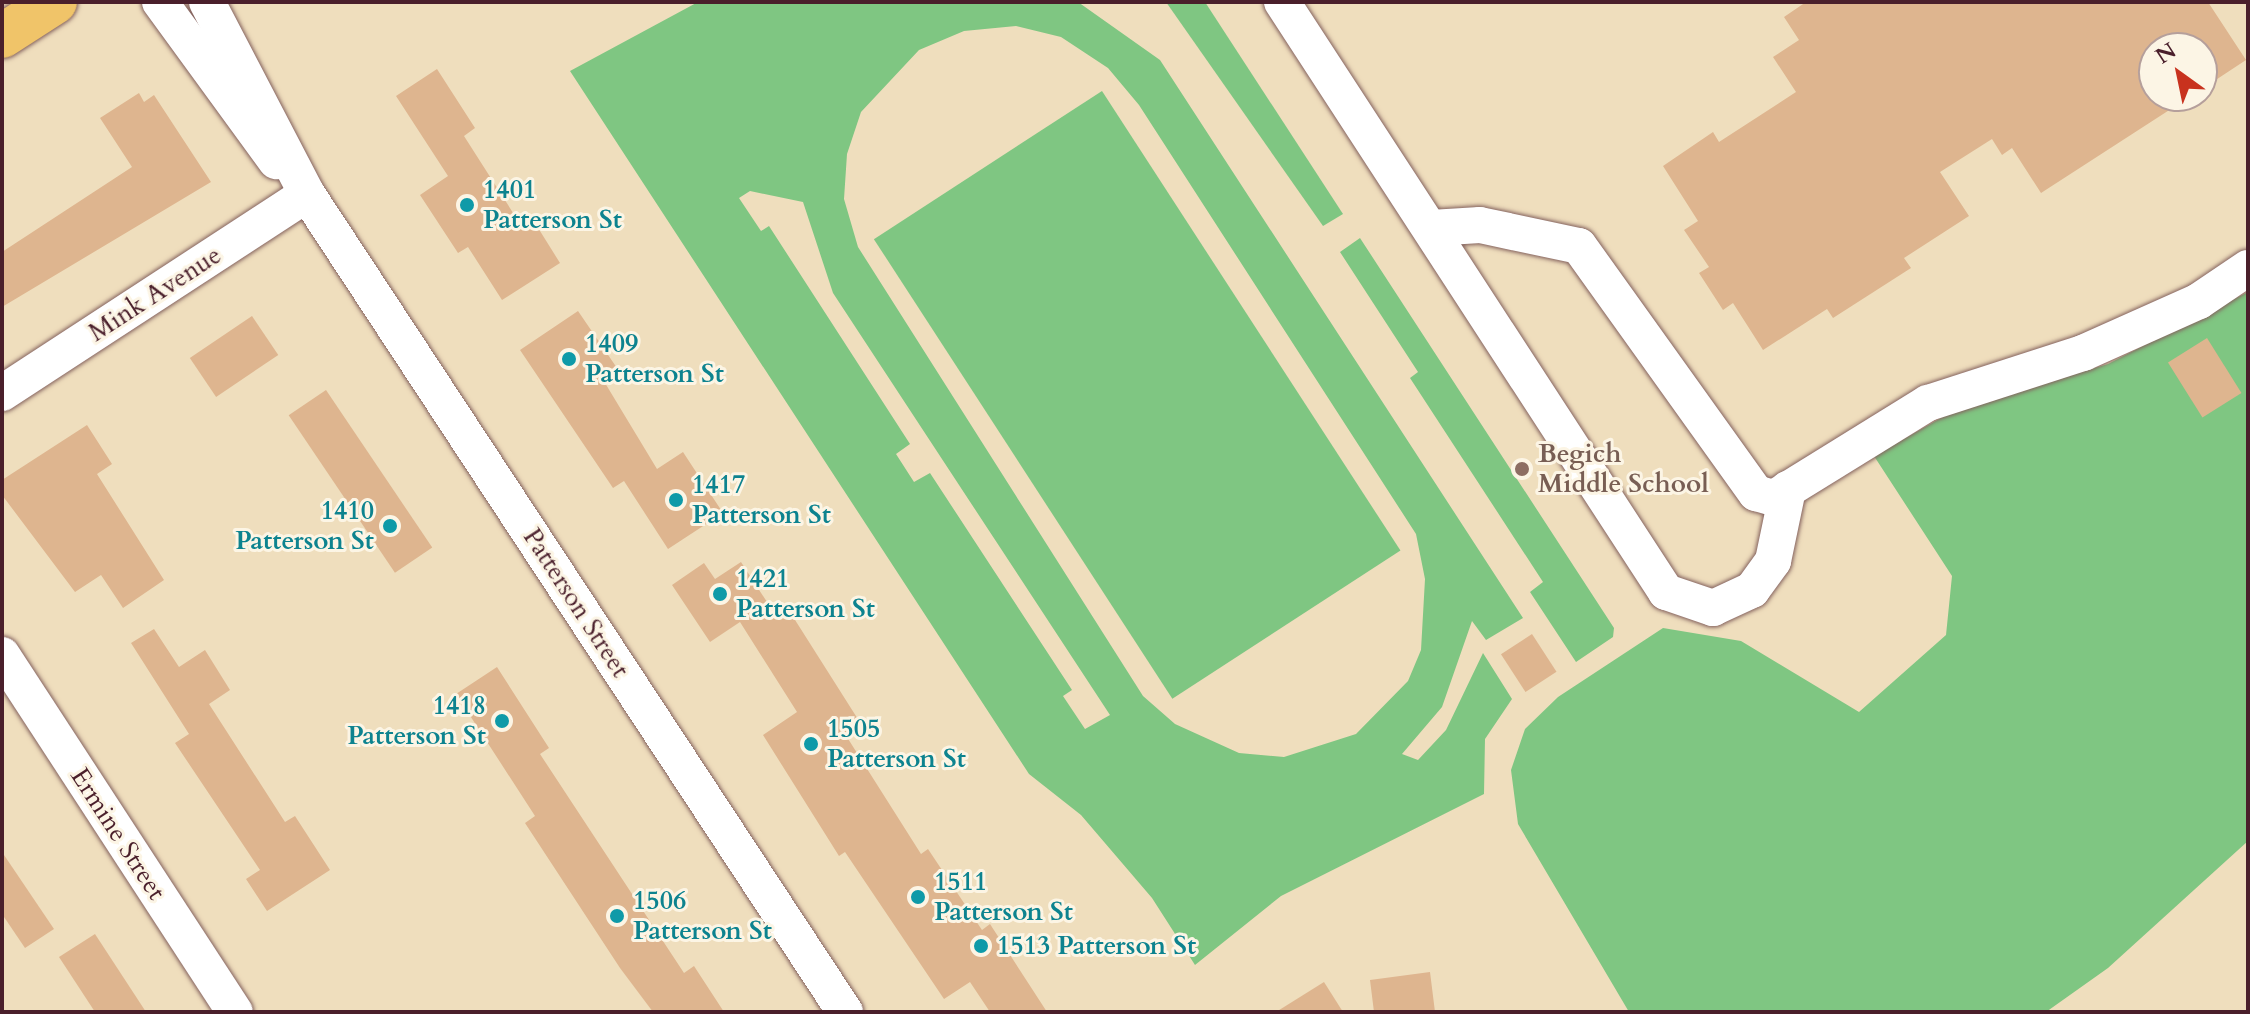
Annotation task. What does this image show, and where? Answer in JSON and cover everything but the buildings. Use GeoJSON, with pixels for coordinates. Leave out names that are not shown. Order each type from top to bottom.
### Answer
{"type":"FeatureCollection","features":[{"type":"Feature","properties":{"kind":"main road"},"geometry":{"type":"LineString","coordinates":[[2,36],[55,2]]}},
{"type":"Feature","properties":{"kind":"street","name":"Patterson Street"},"geometry":{"type":"LineString","coordinates":[[160,2],[239,116],[307,194]]}},
{"type":"Feature","properties":{"kind":"street","name":"Patterson Street"},"geometry":{"type":"LineString","coordinates":[[207,2],[307,194],[845,1012]]}},
{"type":"Feature","properties":{"kind":"street"},"geometry":{"type":"LineString","coordinates":[[1282,2],[1666,592],[1713,608],[1752,590],[1773,561],[1788,489]]}},
{"type":"Feature","properties":{"kind":"street","name":"Mink Avenue"},"geometry":{"type":"LineString","coordinates":[[2,393],[307,194]]}},
{"type":"Feature","properties":{"kind":"street"},"geometry":{"type":"LineString","coordinates":[[1431,228],[1480,225],[1579,246],[1756,493],[1774,498],[1928,403],[2083,353],[2199,301],[2248,268]]}},
{"type":"Feature","properties":{"kind":"street","name":"Ermine Street"},"geometry":{"type":"LineString","coordinates":[[2,655],[235,1012]]}},
{"type":"Feature","properties":{"kind":"green space"},"geometry":{"type":"Polygon","coordinates":[[[698,2],[1078,2],[1160,60],[1523,618],[1486,640],[1472,621],[1442,707],[1402,754],[1418,760],[1446,730],[1483,653],[1512,699],[1485,739],[1484,794],[1281,896],[1195,965],[1152,898],[1081,815],[1029,774],[570,71],[698,2]],[[1016,26],[964,31],[919,50],[861,112],[847,154],[844,199],[858,247],[1143,696],[1175,724],[1239,753],[1284,757],[1356,734],[1408,681],[1421,650],[1425,579],[1416,534],[1139,105],[1108,68],[1061,37],[1016,26]],[[750,191],[739,198],[761,231],[769,226],[910,444],[896,454],[914,482],[930,473],[1072,690],[1063,696],[1085,729],[1110,715],[833,293],[803,202],[750,191]]]}},
{"type":"Feature","properties":{"kind":"green space"},"geometry":{"type":"Polygon","coordinates":[[[1166,2],[1205,2],[1343,214],[1323,226],[1166,2]]]}},
{"type":"Feature","properties":{"kind":"green space"},"geometry":{"type":"Polygon","coordinates":[[[1102,91],[1400,551],[1172,699],[874,239],[1102,91]]]}},
{"type":"Feature","properties":{"kind":"green space"},"geometry":{"type":"Polygon","coordinates":[[[1360,238],[1614,628],[1613,637],[1576,662],[1530,592],[1543,582],[1410,378],[1418,372],[1340,252],[1360,238]]]}},
{"type":"Feature","properties":{"kind":"green space"},"geometry":{"type":"Polygon","coordinates":[[[2248,292],[2248,841],[2108,968],[2046,1012],[1629,1012],[1518,824],[1511,770],[1525,729],[1558,697],[1663,628],[1741,641],[1859,712],[1946,635],[1952,576],[1874,456],[1955,410],[2108,364],[2248,292]]]}},
{"type":"Feature","properties":{"kind":"place","name":"1401 Patterson St"},"geometry":{"type":"Point","coordinates":[467,205]}},
{"type":"Feature","properties":{"kind":"place","name":"1409 Patterson St"},"geometry":{"type":"Point","coordinates":[569,359]}},
{"type":"Feature","properties":{"kind":"place","name":"Begich Middle School"},"geometry":{"type":"Point","coordinates":[1522,469]}},
{"type":"Feature","properties":{"kind":"place","name":"1417 Patterson St"},"geometry":{"type":"Point","coordinates":[676,500]}},
{"type":"Feature","properties":{"kind":"place","name":"1410 Patterson St"},"geometry":{"type":"Point","coordinates":[390,526]}},
{"type":"Feature","properties":{"kind":"place","name":"1421 Patterson St"},"geometry":{"type":"Point","coordinates":[720,594]}},
{"type":"Feature","properties":{"kind":"place","name":"1418 Patterson St"},"geometry":{"type":"Point","coordinates":[502,721]}},
{"type":"Feature","properties":{"kind":"place","name":"1505 Patterson St"},"geometry":{"type":"Point","coordinates":[811,744]}},
{"type":"Feature","properties":{"kind":"place","name":"1511 Patterson St"},"geometry":{"type":"Point","coordinates":[918,897]}},
{"type":"Feature","properties":{"kind":"place","name":"1506 Patterson St"},"geometry":{"type":"Point","coordinates":[617,916]}},
{"type":"Feature","properties":{"kind":"place","name":"1513 Patterson St"},"geometry":{"type":"Point","coordinates":[981,946]}}]}
